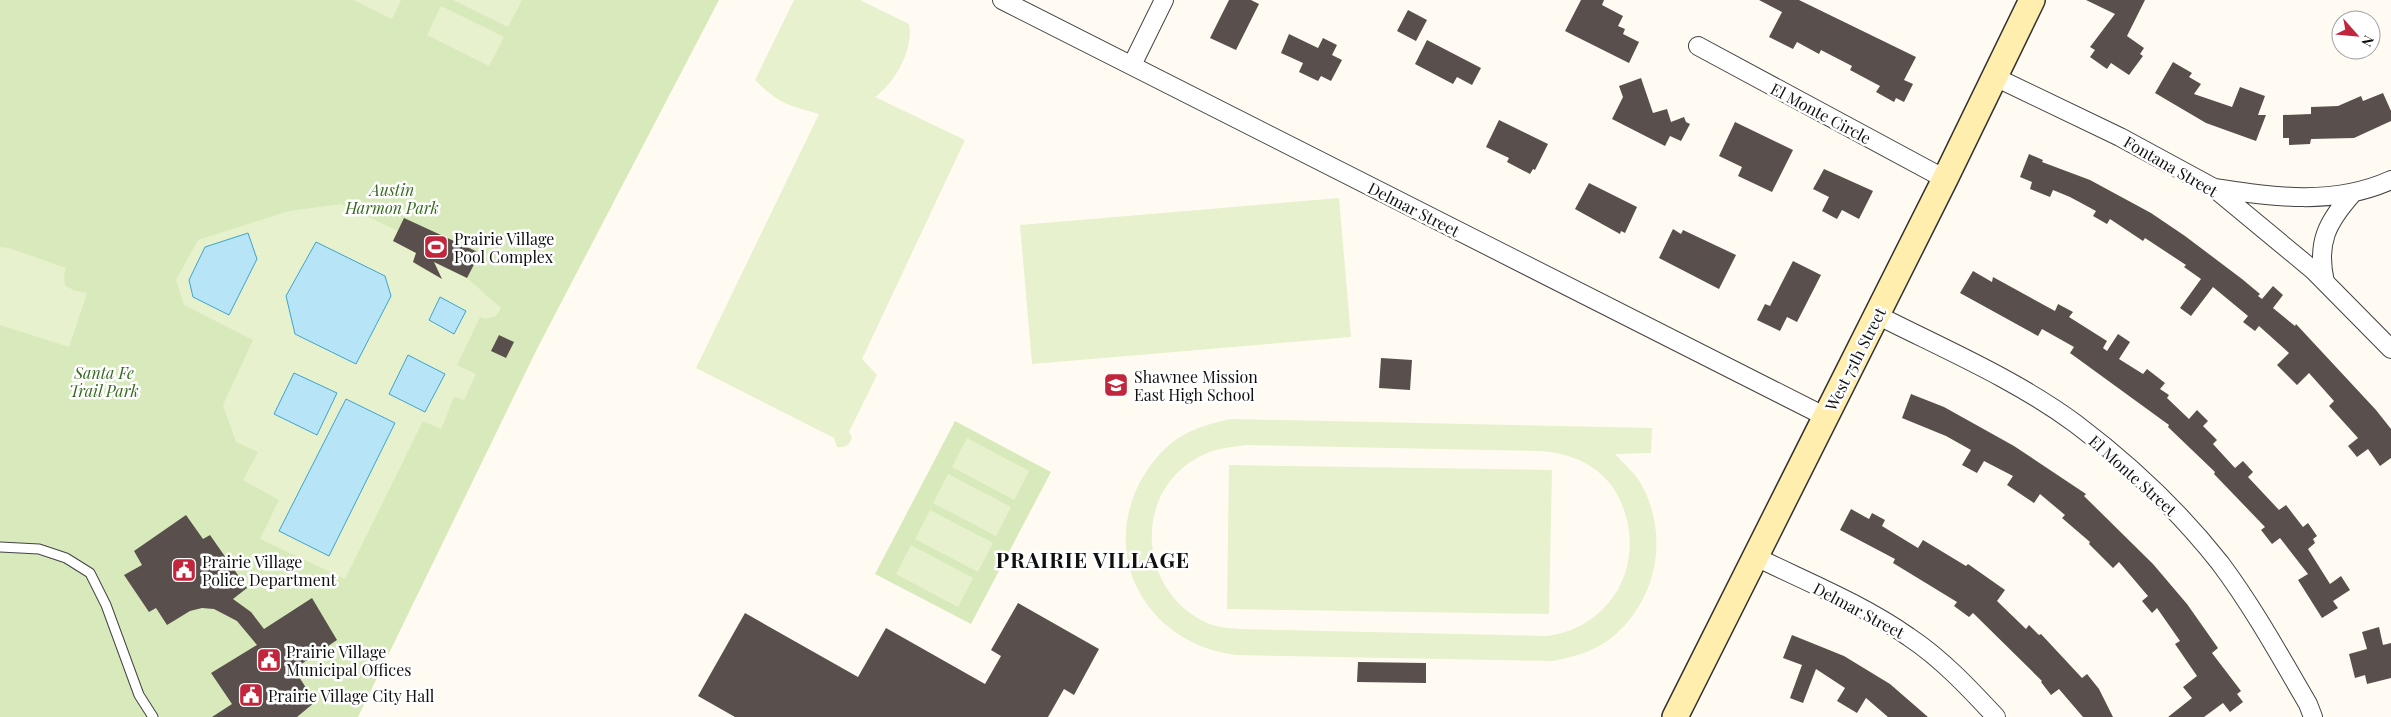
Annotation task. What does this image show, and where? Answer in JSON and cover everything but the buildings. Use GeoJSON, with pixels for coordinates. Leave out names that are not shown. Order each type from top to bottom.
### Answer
{"type":"FeatureCollection","features":[{"type":"Feature","properties":{"kind":"main road","name":"West 75th Street"},"geometry":{"type":"LineString","coordinates":[[1675,717],[1945,179],[2032,0]]}},
{"type":"Feature","properties":{"kind":"street","name":"Delmar Street"},"geometry":{"type":"LineString","coordinates":[[1002,0],[1826,417]]}},
{"type":"Feature","properties":{"kind":"street"},"geometry":{"type":"LineString","coordinates":[[1132,65],[1164,0]]}},
{"type":"Feature","properties":{"kind":"street","name":"El Monte Circle"},"geometry":{"type":"LineString","coordinates":[[1698,46],[1945,179]]}},
{"type":"Feature","properties":{"kind":"street","name":"Fontana Street"},"geometry":{"type":"LineString","coordinates":[[1994,77],[2120,137],[2214,188],[2325,282],[2391,349]]}},
{"type":"Feature","properties":{"kind":"street"},"geometry":{"type":"LineString","coordinates":[[2214,188],[2285,198],[2326,197],[2352,193],[2391,180]]}},
{"type":"Feature","properties":{"kind":"street"},"geometry":{"type":"LineString","coordinates":[[2325,282],[2320,261],[2324,237],[2334,214],[2352,193]]}},
{"type":"Feature","properties":{"kind":"street","name":"El Monte Street"},"geometry":{"type":"LineString","coordinates":[[1877,315],[2009,382],[2075,424],[2131,469],[2179,515],[2220,563],[2266,631],[2308,704],[2312,717]]}},
{"type":"Feature","properties":{"kind":"street","name":"Delmar Street"},"geometry":{"type":"LineString","coordinates":[[1756,556],[1874,615],[1909,637],[1958,675],[1996,717]]}},
{"type":"Feature","properties":{"kind":"lane"},"geometry":{"type":"LineString","coordinates":[[0,547],[39,549],[66,558],[90,574],[106,605],[139,695],[153,717]]}},
{"type":"Feature","properties":{"kind":"green space","name":"Austin Harmon Park"},"geometry":{"type":"Polygon","coordinates":[[[0,0],[719,0],[537,349],[358,717],[0,717],[0,0]]]}},
{"type":"Feature","properties":{"kind":"green space"},"geometry":{"type":"Polygon","coordinates":[[[354,0],[401,0],[392,19],[354,0]]]}},
{"type":"Feature","properties":{"kind":"green space"},"geometry":{"type":"Polygon","coordinates":[[[453,0],[522,0],[508,27],[453,0]]]}},
{"type":"Feature","properties":{"kind":"green space"},"geometry":{"type":"Polygon","coordinates":[[[794,0],[860,0],[909,24],[909,44],[901,65],[889,83],[875,97],[965,140],[862,359],[877,375],[849,432],[852,437],[850,442],[843,447],[837,447],[834,438],[696,368],[819,114],[784,103],[755,80],[794,0]]]}},
{"type":"Feature","properties":{"kind":"green space"},"geometry":{"type":"Polygon","coordinates":[[[441,6],[504,37],[489,66],[427,35],[441,6]]]}},
{"type":"Feature","properties":{"kind":"green space"},"geometry":{"type":"Polygon","coordinates":[[[1339,198],[1351,337],[1032,364],[1020,225],[1339,198]]]}},
{"type":"Feature","properties":{"kind":"green space"},"geometry":{"type":"Polygon","coordinates":[[[341,204],[398,231],[393,241],[416,253],[413,263],[428,272],[439,274],[434,262],[467,278],[501,308],[496,316],[485,319],[480,317],[457,365],[476,374],[464,400],[454,397],[441,429],[423,421],[345,579],[260,539],[279,500],[243,480],[258,452],[236,442],[223,405],[253,340],[184,305],[176,280],[198,240],[289,211],[341,204]]]}},
{"type":"Feature","properties":{"kind":"green space"},"geometry":{"type":"Polygon","coordinates":[[[0,247],[9,248],[66,268],[64,275],[65,285],[73,290],[87,293],[69,347],[0,325],[0,247]]]}},
{"type":"Feature","properties":{"kind":"green space"},"geometry":{"type":"Polygon","coordinates":[[[1231,419],[1652,428],[1651,453],[1615,454],[1640,482],[1649,501],[1655,522],[1655,563],[1650,583],[1642,602],[1615,635],[1601,645],[1586,652],[1553,661],[1237,655],[1206,648],[1180,635],[1158,617],[1141,595],[1130,569],[1126,541],[1129,512],[1140,482],[1147,470],[1171,443],[1203,426],[1231,419]],[[1246,445],[1215,450],[1181,469],[1165,489],[1155,512],[1152,537],[1155,562],[1165,586],[1182,606],[1205,622],[1221,627],[1238,629],[1549,636],[1563,632],[1585,623],[1610,602],[1625,575],[1630,545],[1629,529],[1622,504],[1609,483],[1599,473],[1576,459],[1541,451],[1246,445]]]}},
{"type":"Feature","properties":{"kind":"green space"},"geometry":{"type":"Polygon","coordinates":[[[955,421],[1051,472],[971,624],[875,574],[955,421]]]}},
{"type":"Feature","properties":{"kind":"green space"},"geometry":{"type":"Polygon","coordinates":[[[967,438],[1029,471],[1014,500],[952,467],[967,438]]]}},
{"type":"Feature","properties":{"kind":"green space"},"geometry":{"type":"Polygon","coordinates":[[[1229,465],[1552,470],[1549,614],[1227,609],[1229,465]]]}},
{"type":"Feature","properties":{"kind":"green space"},"geometry":{"type":"Polygon","coordinates":[[[948,474],[1011,507],[996,536],[933,503],[948,474]]]}},
{"type":"Feature","properties":{"kind":"green space"},"geometry":{"type":"Polygon","coordinates":[[[930,510],[993,543],[978,572],[915,539],[930,510]]]}},
{"type":"Feature","properties":{"kind":"green space"},"geometry":{"type":"Polygon","coordinates":[[[911,545],[973,578],[958,607],[896,574],[911,545]]]}},
{"type":"Feature","properties":{"kind":"water"},"geometry":{"type":"Polygon","coordinates":[[[248,233],[257,259],[229,315],[193,297],[189,280],[205,247],[248,233]]]}},
{"type":"Feature","properties":{"kind":"water"},"geometry":{"type":"Polygon","coordinates":[[[316,242],[385,276],[391,296],[356,364],[295,334],[286,296],[316,242]]]}},
{"type":"Feature","properties":{"kind":"water"},"geometry":{"type":"Polygon","coordinates":[[[440,297],[466,311],[454,334],[429,320],[440,297]]]}},
{"type":"Feature","properties":{"kind":"water"},"geometry":{"type":"Polygon","coordinates":[[[408,355],[445,374],[425,412],[389,394],[408,355]]]}},
{"type":"Feature","properties":{"kind":"water"},"geometry":{"type":"Polygon","coordinates":[[[294,373],[337,393],[317,435],[274,414],[294,373]]]}},
{"type":"Feature","properties":{"kind":"water"},"geometry":{"type":"Polygon","coordinates":[[[346,399],[395,423],[329,556],[279,531],[346,399]]]}},
{"type":"Feature","properties":{"kind":"place","name":"Prairie Village Pool Complex"},"geometry":{"type":"Point","coordinates":[436,247]}},
{"type":"Feature","properties":{"kind":"place","name":"Shawnee Mission East High School"},"geometry":{"type":"Point","coordinates":[1116,385]}},
{"type":"Feature","properties":{"kind":"place","name":"Prairie Village Police Department"},"geometry":{"type":"Point","coordinates":[184,570]}},
{"type":"Feature","properties":{"kind":"place","name":"Prairie Village Municipal Offices"},"geometry":{"type":"Point","coordinates":[269,660]}},
{"type":"Feature","properties":{"kind":"place","name":"Prairie Village City Hall"},"geometry":{"type":"Point","coordinates":[251,695]}},
{"type":"Feature","properties":{"kind":"district","name":"PRAIRIE VILLAGE"},"geometry":{"type":"Point","coordinates":[1093,559]}},
{"type":"Feature","properties":{"kind":"park label","name":"Santa Fe Trail Park"},"geometry":{"type":"Point","coordinates":[104,381]}}]}
